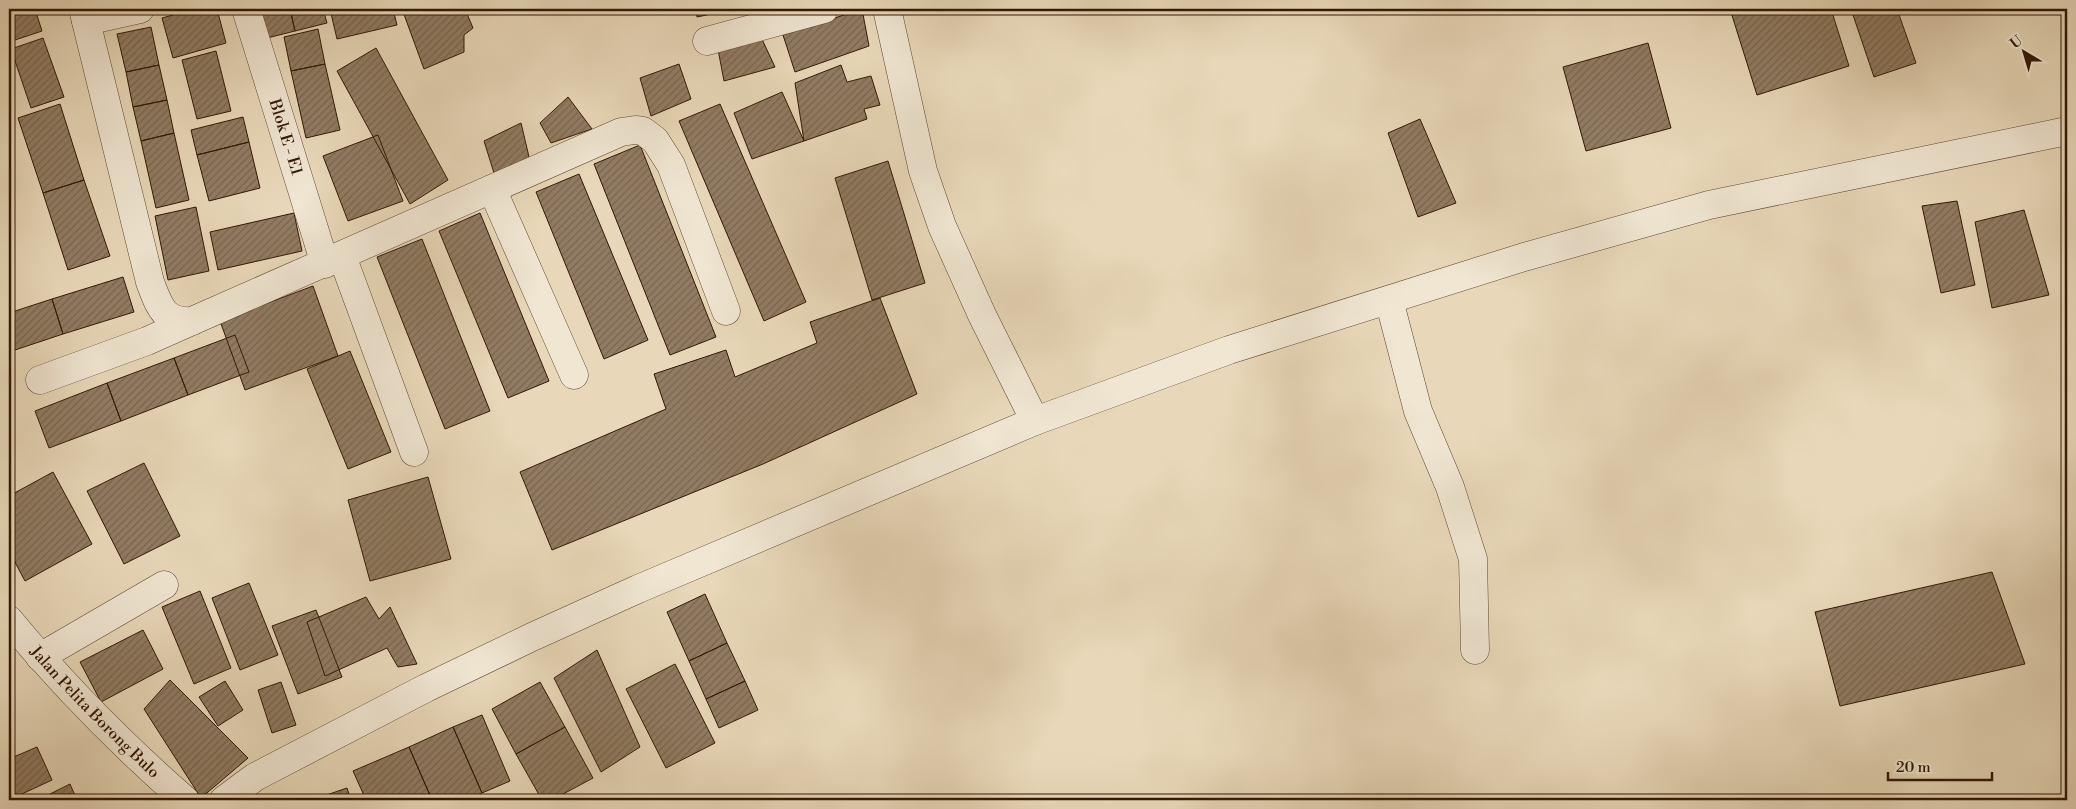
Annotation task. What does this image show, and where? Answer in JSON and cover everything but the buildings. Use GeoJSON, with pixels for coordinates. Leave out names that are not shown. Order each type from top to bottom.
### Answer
{"type":"FeatureCollection","features":[{"type":"Feature","properties":{"kind":"street"},"geometry":{"type":"LineString","coordinates":[[140,9],[85,15],[150,282],[158,304],[165,313],[180,322],[192,321]]}},
{"type":"Feature","properties":{"kind":"street","name":"Blok E - E1"},"geometry":{"type":"LineString","coordinates":[[246,9],[334,260],[414,452]]}},
{"type":"Feature","properties":{"kind":"street"},"geometry":{"type":"LineString","coordinates":[[707,41],[824,9]]}},
{"type":"Feature","properties":{"kind":"street"},"geometry":{"type":"LineString","coordinates":[[887,9],[923,171],[942,226],[982,315],[1035,421]]}},
{"type":"Feature","properties":{"kind":"street"},"geometry":{"type":"LineString","coordinates":[[40,380],[147,341],[621,132],[635,130],[643,131],[655,140],[671,165],[726,310]]}},
{"type":"Feature","properties":{"kind":"street"},"geometry":{"type":"LineString","coordinates":[[224,800],[255,777],[426,688],[647,585],[1035,421],[1229,350],[1524,257],[1709,205],[2067,131]]}},
{"type":"Feature","properties":{"kind":"street"},"geometry":{"type":"LineString","coordinates":[[492,189],[574,375]]}},
{"type":"Feature","properties":{"kind":"street"},"geometry":{"type":"LineString","coordinates":[[1390,300],[1418,411],[1450,487],[1473,559],[1475,650]]}},
{"type":"Feature","properties":{"kind":"street"},"geometry":{"type":"LineString","coordinates":[[40,657],[164,585]]}},
{"type":"Feature","properties":{"kind":"street","name":"Jalan Pelita Borong Bulo"},"geometry":{"type":"LineString","coordinates":[[9,620],[40,657],[185,800]]}}]}
